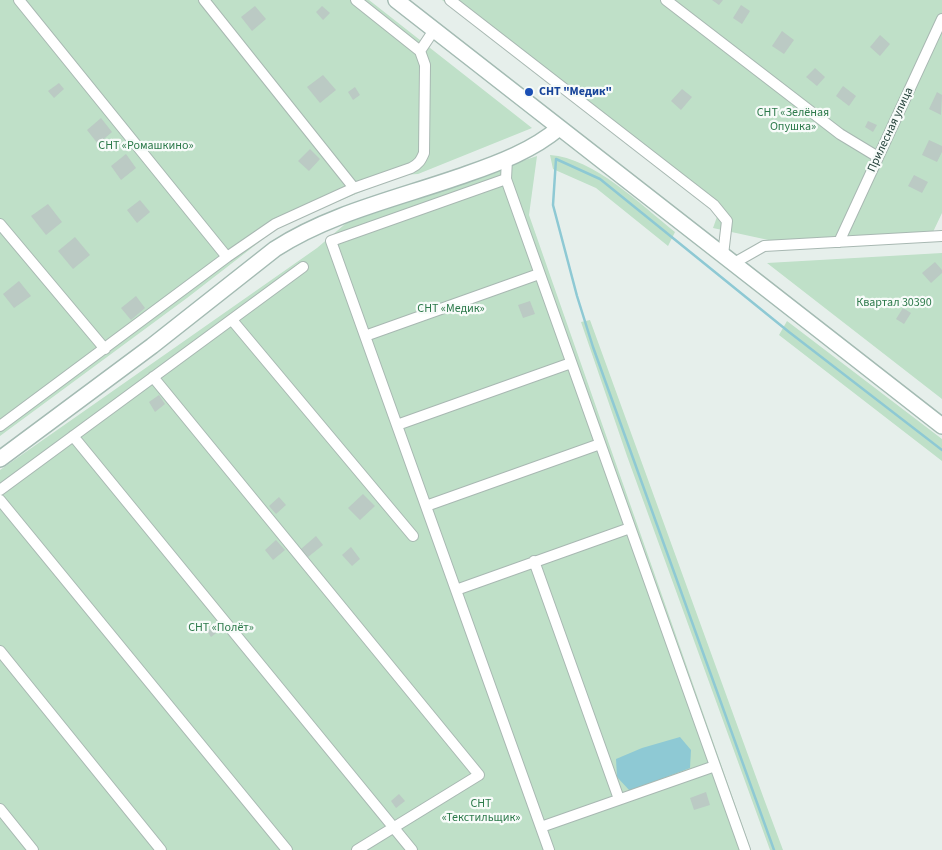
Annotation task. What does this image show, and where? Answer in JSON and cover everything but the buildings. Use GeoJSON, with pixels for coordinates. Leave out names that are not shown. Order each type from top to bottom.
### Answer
{"type":"FeatureCollection","features":[{"type":"Feature","properties":{"kind":"street"},"geometry":{"type":"LineString","coordinates":[[19,0],[227,257]]}},
{"type":"Feature","properties":{"kind":"street"},"geometry":{"type":"LineString","coordinates":[[204,0],[354,188]]}},
{"type":"Feature","properties":{"kind":"street"},"geometry":{"type":"LineString","coordinates":[[0,426],[227,257],[275,224],[354,188],[412,168],[422,160],[424,153],[425,65],[420,52],[356,0]]}},
{"type":"Feature","properties":{"kind":"street"},"geometry":{"type":"LineString","coordinates":[[396,0],[942,426]]}},
{"type":"Feature","properties":{"kind":"street"},"geometry":{"type":"LineString","coordinates":[[450,0],[714,205],[727,221],[729,259]]}},
{"type":"Feature","properties":{"kind":"street"},"geometry":{"type":"LineString","coordinates":[[666,0],[840,134],[878,157]]}},
{"type":"Feature","properties":{"kind":"street","name":"Прилесная улица"},"geometry":{"type":"LineString","coordinates":[[839,242],[942,19]]}},
{"type":"Feature","properties":{"kind":"street"},"geometry":{"type":"LineString","coordinates":[[420,52],[434,30]]}},
{"type":"Feature","properties":{"kind":"street"},"geometry":{"type":"LineString","coordinates":[[0,459],[152,346],[275,249],[311,229],[350,213],[507,159],[543,141],[559,128]]}},
{"type":"Feature","properties":{"kind":"street"},"geometry":{"type":"LineString","coordinates":[[507,159],[506,179],[745,850]]}},
{"type":"Feature","properties":{"kind":"street"},"geometry":{"type":"LineString","coordinates":[[506,179],[331,241],[549,850]]}},
{"type":"Feature","properties":{"kind":"street"},"geometry":{"type":"LineString","coordinates":[[0,224],[105,349]]}},
{"type":"Feature","properties":{"kind":"street"},"geometry":{"type":"LineString","coordinates":[[729,259],[764,246],[942,236]]}},
{"type":"Feature","properties":{"kind":"street"},"geometry":{"type":"LineString","coordinates":[[0,490],[304,267]]}},
{"type":"Feature","properties":{"kind":"street"},"geometry":{"type":"LineString","coordinates":[[365,336],[539,274]]}},
{"type":"Feature","properties":{"kind":"street"},"geometry":{"type":"LineString","coordinates":[[232,320],[413,536]]}},
{"type":"Feature","properties":{"kind":"street"},"geometry":{"type":"LineString","coordinates":[[397,425],[571,363]]}},
{"type":"Feature","properties":{"kind":"street"},"geometry":{"type":"LineString","coordinates":[[153,377],[479,775],[357,850]]}},
{"type":"Feature","properties":{"kind":"street"},"geometry":{"type":"LineString","coordinates":[[73,436],[412,850]]}},
{"type":"Feature","properties":{"kind":"street"},"geometry":{"type":"LineString","coordinates":[[426,506],[600,444]]}},
{"type":"Feature","properties":{"kind":"street"},"geometry":{"type":"LineString","coordinates":[[0,500],[287,850]]}},
{"type":"Feature","properties":{"kind":"street"},"geometry":{"type":"LineString","coordinates":[[456,590],[630,528]]}},
{"type":"Feature","properties":{"kind":"street"},"geometry":{"type":"LineString","coordinates":[[534,561],[619,799]]}},
{"type":"Feature","properties":{"kind":"street"},"geometry":{"type":"LineString","coordinates":[[0,651],[162,850]]}},
{"type":"Feature","properties":{"kind":"street"},"geometry":{"type":"LineString","coordinates":[[541,828],[715,766]]}},
{"type":"Feature","properties":{"kind":"street"},"geometry":{"type":"LineString","coordinates":[[0,809],[33,850]]}},
{"type":"Feature","properties":{"kind":"green space","name":"СНТ «Ромашкино»"},"geometry":{"type":"Polygon","coordinates":[[[0,0],[369,0],[532,128],[418,174],[401,175],[280,226],[187,298],[0,436],[0,0]]]}},
{"type":"Feature","properties":{"kind":"green space","name":"СНТ «Зелёная Опушка»"},"geometry":{"type":"Polygon","coordinates":[[[442,0],[942,0],[942,213],[933,232],[773,241],[713,228],[718,214],[442,0]]]}},
{"type":"Feature","properties":{"kind":"green space"},"geometry":{"type":"Polygon","coordinates":[[[550,155],[567,158],[583,164],[616,184],[675,232],[668,246],[596,188],[553,169],[550,155]]]}},
{"type":"Feature","properties":{"kind":"green space"},"geometry":{"type":"Polygon","coordinates":[[[537,156],[529,215],[751,850],[0,850],[0,470],[317,248],[351,219],[537,156]]]}},
{"type":"Feature","properties":{"kind":"green space","name":"Квартал 30390"},"geometry":{"type":"Polygon","coordinates":[[[942,253],[942,399],[767,263],[942,253]]]}},
{"type":"Feature","properties":{"kind":"green space"},"geometry":{"type":"Polygon","coordinates":[[[590,320],[783,850],[770,850],[627,456],[581,322],[590,320]]]}},
{"type":"Feature","properties":{"kind":"green space"},"geometry":{"type":"Polygon","coordinates":[[[787,321],[942,439],[942,461],[779,335],[787,321]]]}},
{"type":"Feature","properties":{"kind":"water"},"geometry":{"type":"Polygon","coordinates":[[[680,737],[691,750],[690,768],[630,791],[617,777],[616,759],[642,748],[680,737]]]}},
{"type":"Feature","properties":{"kind":"waterway"},"geometry":{"type":"LineString","coordinates":[[774,850],[593,347],[577,296],[553,205],[556,159],[600,179],[789,332],[942,450]]}},
{"type":"Feature","properties":{"kind":"place","name":"СНТ \"Медик\""},"geometry":{"type":"Point","coordinates":[529,92]}},
{"type":"Feature","properties":{"kind":"park label","name":"СНТ «Медик»"},"geometry":{"type":"Point","coordinates":[451,309]}},
{"type":"Feature","properties":{"kind":"park label","name":"СНТ «Полёт»"},"geometry":{"type":"Point","coordinates":[221,628]}},
{"type":"Feature","properties":{"kind":"park label","name":"СНТ «Текстильщик»"},"geometry":{"type":"Point","coordinates":[481,811]}}]}
